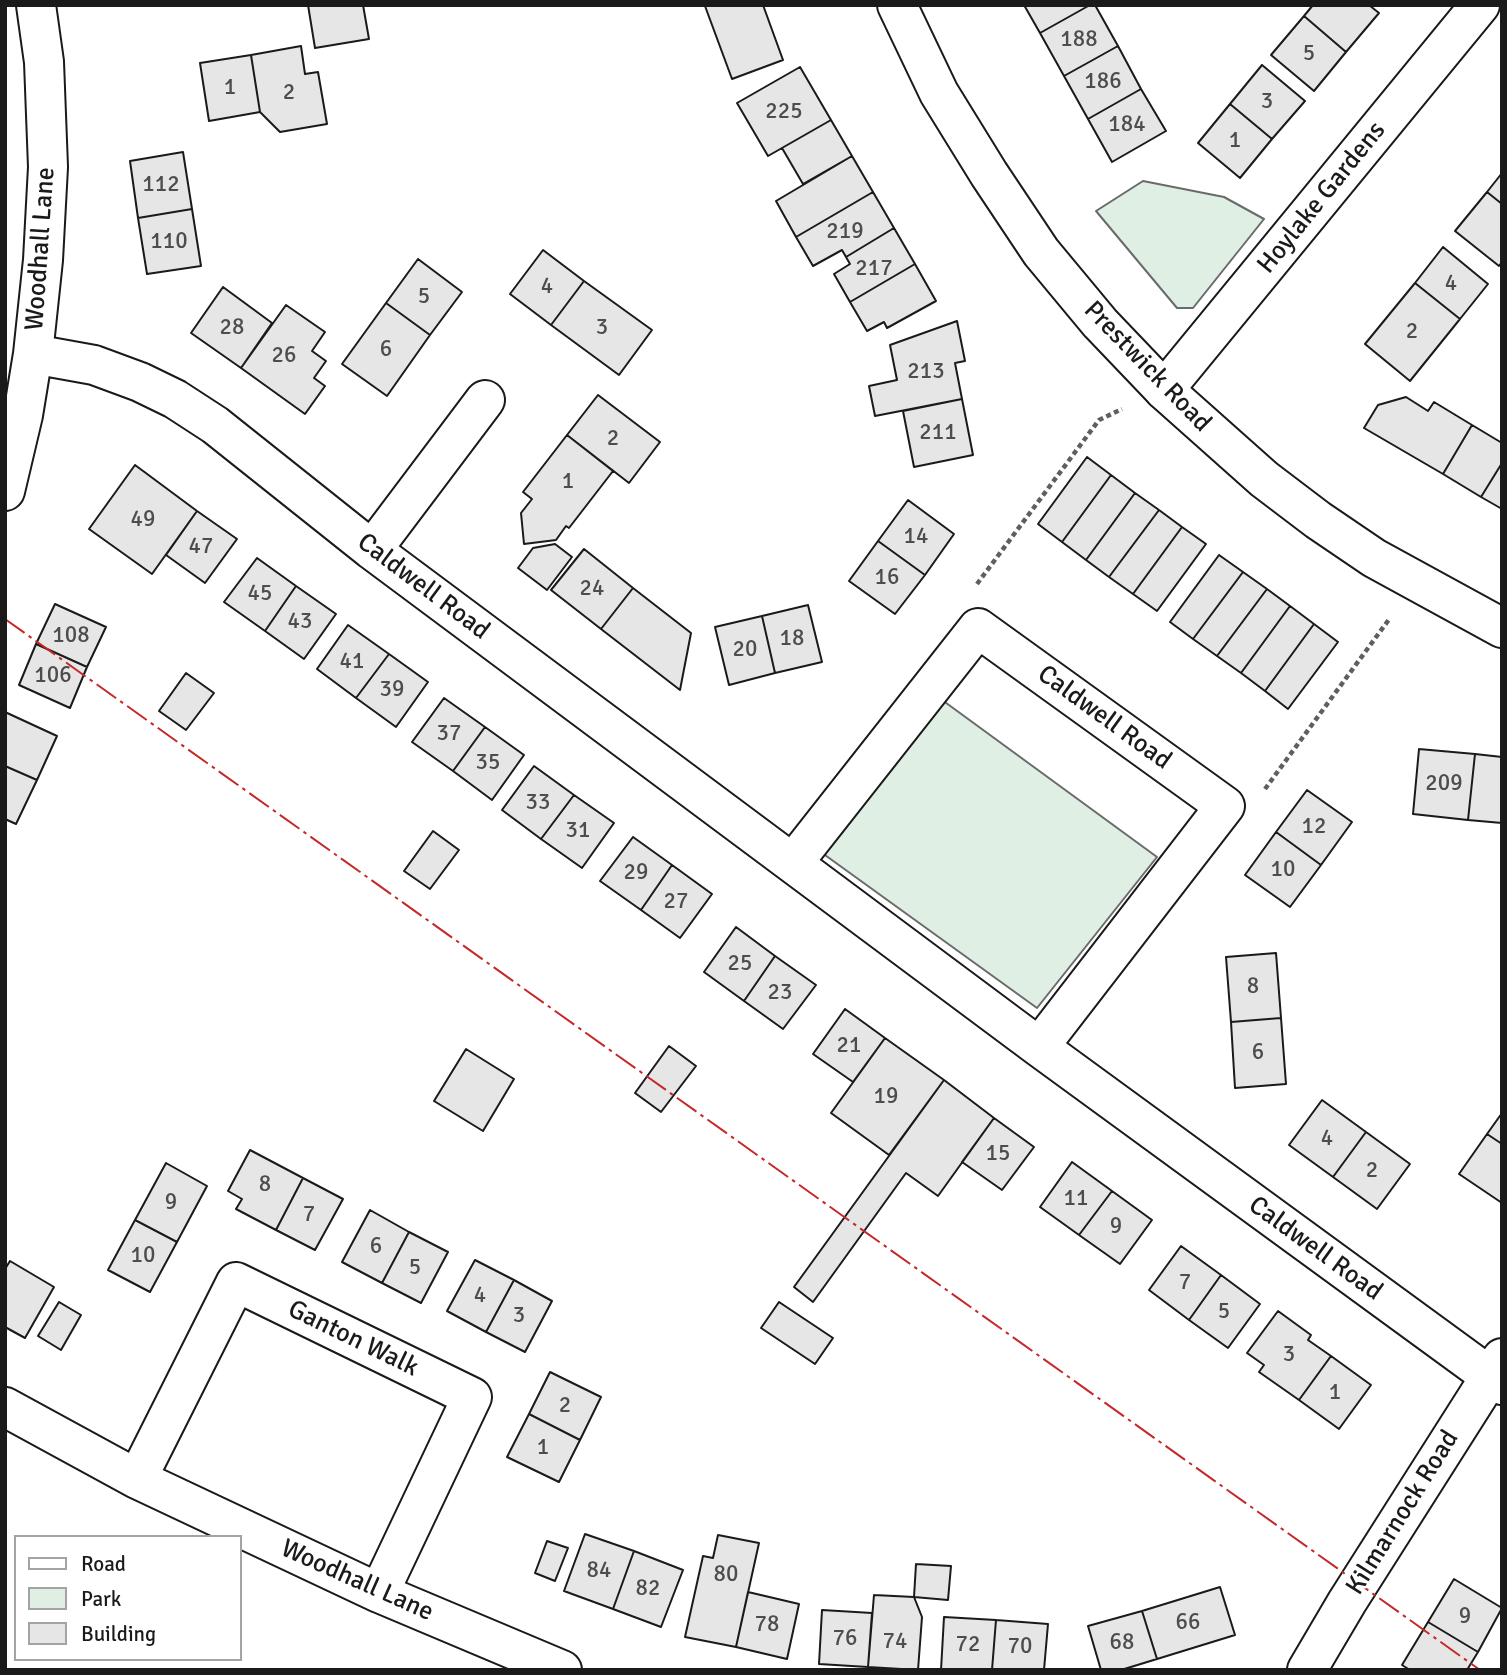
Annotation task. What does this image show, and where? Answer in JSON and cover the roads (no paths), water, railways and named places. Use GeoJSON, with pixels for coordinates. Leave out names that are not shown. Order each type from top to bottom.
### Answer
{"type":"FeatureCollection","features":[{"type":"Feature","properties":{"kind":"street","name":"Woodhall Lane"},"geometry":{"type":"LineString","coordinates":[[5,491],[23,415],[33,354],[43,260],[48,167],[44,62],[36,5]]}},
{"type":"Feature","properties":{"kind":"street","name":"Prestwick Road"},"geometry":{"type":"LineString","coordinates":[[897,5],[939,93],[1041,252],[1100,323],[1164,390],[1244,462],[1318,520],[1374,558],[1502,628]]}},
{"type":"Feature","properties":{"kind":"street","name":"Hoylake Gardens"},"geometry":{"type":"LineString","coordinates":[[1164,390],[1480,5]]}},
{"type":"Feature","properties":{"kind":"street","name":"Caldwell Road"},"geometry":{"type":"LineString","coordinates":[[33,354],[94,365],[139,382],[175,399],[215,425],[372,550],[1039,1047],[1498,1373]]}},
{"type":"Feature","properties":{"kind":"street"},"geometry":{"type":"LineString","coordinates":[[372,550],[485,400]]}},
{"type":"Feature","properties":{"kind":"street","name":"Caldwell Road"},"geometry":{"type":"LineString","coordinates":[[793,863],[978,628],[1225,806],[1039,1047]]}},
{"type":"Feature","properties":{"kind":"street","name":"Ganton Walk"},"geometry":{"type":"LineString","coordinates":[[136,1479],[236,1282],[472,1397],[379,1593]]}},
{"type":"Feature","properties":{"kind":"street","name":"Kilmarnock Road"},"geometry":{"type":"LineString","coordinates":[[1307,1670],[1354,1590],[1498,1373]]}},
{"type":"Feature","properties":{"kind":"street","name":"Woodhall Lane"},"geometry":{"type":"LineString","coordinates":[[5,1408],[136,1479],[379,1593],[562,1670]]}}]}
